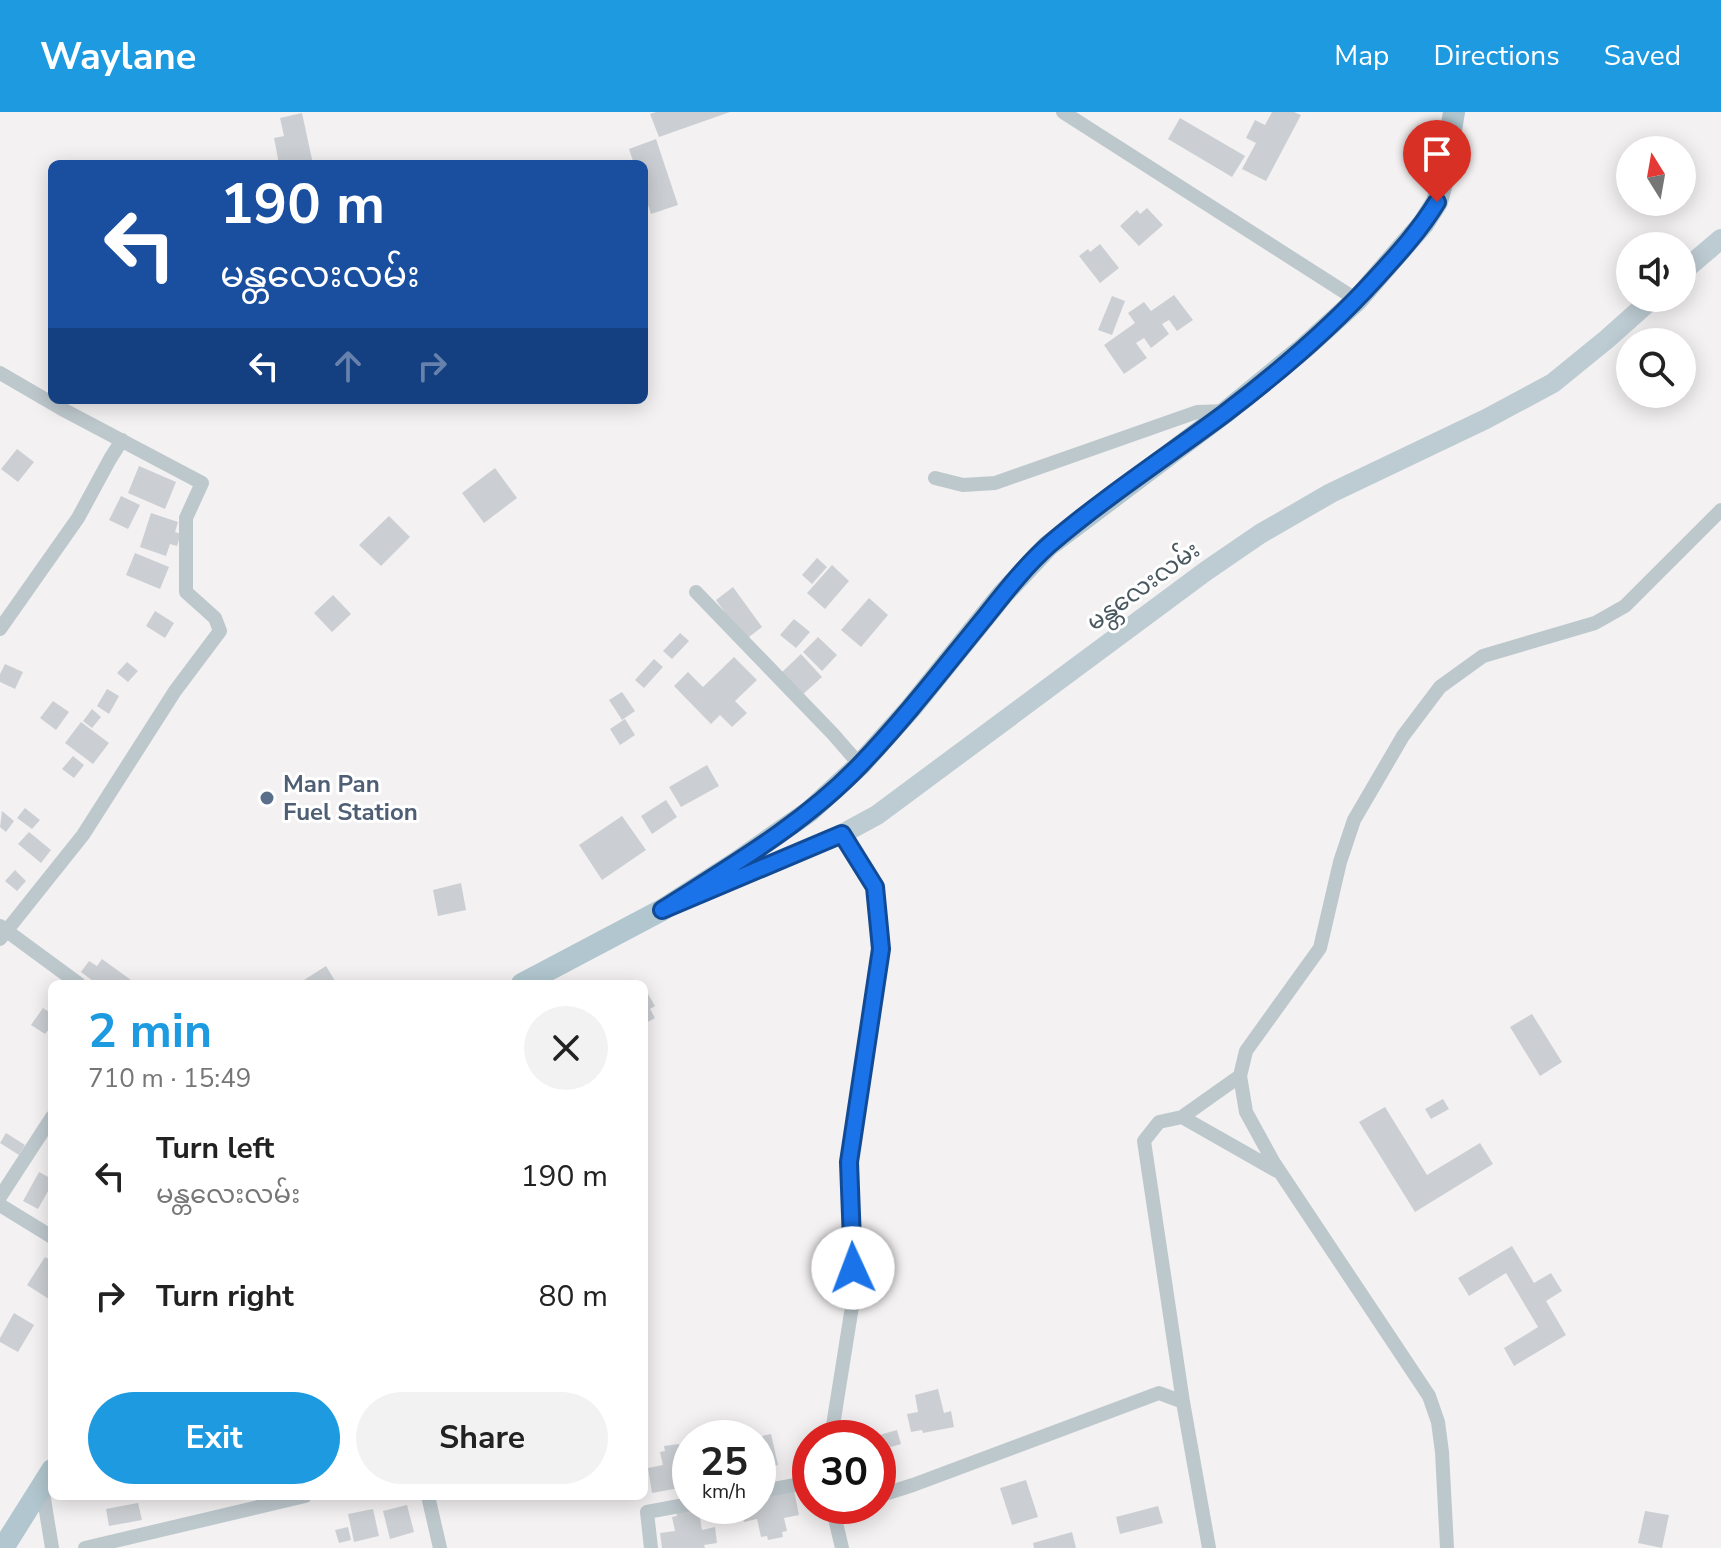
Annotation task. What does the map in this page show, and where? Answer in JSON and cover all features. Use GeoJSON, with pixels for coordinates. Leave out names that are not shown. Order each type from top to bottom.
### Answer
{"type":"FeatureCollection","features":[{"type":"Feature","properties":{"kind":"main road"},"geometry":{"type":"LineString","coordinates":[[530,980],[662,910],[810,811],[860,765],[911,708],[1003,594],[1048,546],[1227,411],[1357,300],[1423,224],[1437,202],[1454,112]]}},
{"type":"Feature","properties":{"kind":"main road"},"geometry":{"type":"LineString","coordinates":[[1696,260],[1721,239]]}},
{"type":"Feature","properties":{"kind":"main road","name":"မန္တလေးလမ်း"},"geometry":{"type":"LineString","coordinates":[[662,910],[842,834],[877,815],[1260,534],[1331,493],[1486,419],[1553,383],[1637,312]]}},
{"type":"Feature","properties":{"kind":"main road"},"geometry":{"type":"LineString","coordinates":[[3,1548],[47,1478]]}},
{"type":"Feature","properties":{"kind":"street"},"geometry":{"type":"LineString","coordinates":[[1063,112],[1357,300]]}},
{"type":"Feature","properties":{"kind":"street"},"geometry":{"type":"LineString","coordinates":[[2,378],[48,402]]}},
{"type":"Feature","properties":{"kind":"street"},"geometry":{"type":"LineString","coordinates":[[52,404],[202,483],[186,518],[186,592],[215,618],[220,631],[175,691],[83,835],[2,932],[73,980]]}},
{"type":"Feature","properties":{"kind":"street"},"geometry":{"type":"LineString","coordinates":[[935,478],[963,485],[995,483],[1197,412],[1227,411]]}},
{"type":"Feature","properties":{"kind":"street"},"geometry":{"type":"LineString","coordinates":[[0,629],[78,518],[122,440]]}},
{"type":"Feature","properties":{"kind":"street"},"geometry":{"type":"LineString","coordinates":[[1447,1548],[1440,1437],[1429,1396],[1281,1173],[1246,1112],[1240,1076],[1246,1051],[1320,948],[1340,862],[1354,820],[1403,736],[1440,687],[1483,656],[1595,623],[1625,606],[1721,510]]}},
{"type":"Feature","properties":{"kind":"street"},"geometry":{"type":"LineString","coordinates":[[696,592],[860,765]]}},
{"type":"Feature","properties":{"kind":"street"},"geometry":{"type":"LineString","coordinates":[[834,1420],[854,1294],[849,1162],[881,949],[875,887],[842,834]]}},
{"type":"Feature","properties":{"kind":"street"},"geometry":{"type":"LineString","coordinates":[[1209,1548],[1183,1402],[1144,1141],[1159,1122],[1182,1117],[1240,1076]]}},
{"type":"Feature","properties":{"kind":"street"},"geometry":{"type":"LineString","coordinates":[[1182,1117],[1281,1173]]}},
{"type":"Feature","properties":{"kind":"street"},"geometry":{"type":"LineString","coordinates":[[0,1197],[48,1123]]}},
{"type":"Feature","properties":{"kind":"street"},"geometry":{"type":"LineString","coordinates":[[0,1205],[48,1235]]}},
{"type":"Feature","properties":{"kind":"street"},"geometry":{"type":"LineString","coordinates":[[896,1490],[1159,1393],[1178,1369]]}},
{"type":"Feature","properties":{"kind":"street"},"geometry":{"type":"LineString","coordinates":[[1159,1393],[1183,1402]]}},
{"type":"Feature","properties":{"kind":"street"},"geometry":{"type":"LineString","coordinates":[[49,1500],[52,1548]]}},
{"type":"Feature","properties":{"kind":"street"},"geometry":{"type":"LineString","coordinates":[[85,1548],[288,1500]]}},
{"type":"Feature","properties":{"kind":"street"},"geometry":{"type":"LineString","coordinates":[[429,1500],[440,1548]]}},
{"type":"Feature","properties":{"kind":"street"},"geometry":{"type":"LineString","coordinates":[[651,1548],[647,1512],[672,1507]]}},
{"type":"Feature","properties":{"kind":"street"},"geometry":{"type":"LineString","coordinates":[[839,1524],[842,1548]]}},
{"type":"Feature","properties":{"kind":"building"},"geometry":{"type":"Polygon","coordinates":[[[730,112],[659,137],[650,114],[730,112]]]}},
{"type":"Feature","properties":{"kind":"building"},"geometry":{"type":"Polygon","coordinates":[[[1272,112],[1301,115],[1266,181],[1242,169],[1256,143],[1246,138],[1255,120],[1265,125],[1272,112]]]}},
{"type":"Feature","properties":{"kind":"building"},"geometry":{"type":"Polygon","coordinates":[[[302,113],[312,160],[278,160],[274,138],[284,136],[280,118],[302,113]]]}},
{"type":"Feature","properties":{"kind":"building"},"geometry":{"type":"Polygon","coordinates":[[[1180,118],[1245,156],[1232,177],[1168,139],[1180,118]]]}},
{"type":"Feature","properties":{"kind":"building"},"geometry":{"type":"Polygon","coordinates":[[[656,139],[678,205],[651,214],[648,205],[648,160],[633,160],[629,149],[656,139]]]}},
{"type":"Feature","properties":{"kind":"building"},"geometry":{"type":"Polygon","coordinates":[[[1147,208],[1163,225],[1139,246],[1120,226],[1137,210],[1140,214],[1147,208]]]}},
{"type":"Feature","properties":{"kind":"building"},"geometry":{"type":"Polygon","coordinates":[[[1100,244],[1119,268],[1100,283],[1079,256],[1100,244]]]}},
{"type":"Feature","properties":{"kind":"building"},"geometry":{"type":"Polygon","coordinates":[[[1174,295],[1193,320],[1177,331],[1169,320],[1162,324],[1169,334],[1151,348],[1144,338],[1136,343],[1147,358],[1124,374],[1104,345],[1135,323],[1128,313],[1144,302],[1151,311],[1174,295]]]}},
{"type":"Feature","properties":{"kind":"building"},"geometry":{"type":"Polygon","coordinates":[[[1112,296],[1125,301],[1112,335],[1098,330],[1112,296]]]}},
{"type":"Feature","properties":{"kind":"building"},"geometry":{"type":"Polygon","coordinates":[[[17,449],[34,462],[18,482],[1,469],[17,449]]]}},
{"type":"Feature","properties":{"kind":"building"},"geometry":{"type":"Polygon","coordinates":[[[139,466],[176,482],[165,509],[128,493],[139,466]]]}},
{"type":"Feature","properties":{"kind":"building"},"geometry":{"type":"Polygon","coordinates":[[[495,468],[517,498],[484,523],[462,493],[495,468]]]}},
{"type":"Feature","properties":{"kind":"building"},"geometry":{"type":"Polygon","coordinates":[[[121,496],[140,505],[128,529],[109,520],[121,496]]]}},
{"type":"Feature","properties":{"kind":"building"},"geometry":{"type":"Polygon","coordinates":[[[151,513],[178,522],[175,532],[181,534],[177,546],[170,544],[166,556],[140,547],[151,513]]]}},
{"type":"Feature","properties":{"kind":"building"},"geometry":{"type":"Polygon","coordinates":[[[389,516],[410,537],[381,566],[359,545],[389,516]]]}},
{"type":"Feature","properties":{"kind":"building"},"geometry":{"type":"Polygon","coordinates":[[[135,553],[169,567],[160,589],[126,575],[135,553]]]}},
{"type":"Feature","properties":{"kind":"building"},"geometry":{"type":"Polygon","coordinates":[[[817,558],[827,567],[812,584],[802,575],[817,558]]]}},
{"type":"Feature","properties":{"kind":"building"},"geometry":{"type":"Polygon","coordinates":[[[832,565],[849,581],[825,609],[807,593],[832,565]]]}},
{"type":"Feature","properties":{"kind":"building"},"geometry":{"type":"Polygon","coordinates":[[[733,587],[762,627],[745,640],[716,600],[733,587]]]}},
{"type":"Feature","properties":{"kind":"building"},"geometry":{"type":"Polygon","coordinates":[[[333,595],[351,614],[332,632],[314,613],[333,595]]]}},
{"type":"Feature","properties":{"kind":"building"},"geometry":{"type":"Polygon","coordinates":[[[869,598],[888,615],[861,647],[841,630],[869,598]]]}},
{"type":"Feature","properties":{"kind":"building"},"geometry":{"type":"Polygon","coordinates":[[[155,611],[174,623],[165,638],[146,626],[155,611]]]}},
{"type":"Feature","properties":{"kind":"building"},"geometry":{"type":"Polygon","coordinates":[[[794,619],[810,632],[796,648],[780,635],[794,619]]]}},
{"type":"Feature","properties":{"kind":"building"},"geometry":{"type":"Polygon","coordinates":[[[680,633],[689,641],[672,659],[663,651],[680,633]]]}},
{"type":"Feature","properties":{"kind":"building"},"geometry":{"type":"Polygon","coordinates":[[[818,637],[837,655],[822,671],[803,652],[818,637]]]}},
{"type":"Feature","properties":{"kind":"building"},"geometry":{"type":"Polygon","coordinates":[[[801,654],[822,677],[801,696],[779,675],[801,654]]]}},
{"type":"Feature","properties":{"kind":"building"},"geometry":{"type":"Polygon","coordinates":[[[734,657],[757,680],[735,701],[747,713],[732,727],[720,715],[711,724],[674,686],[688,672],[703,687],[734,657]]]}},
{"type":"Feature","properties":{"kind":"building"},"geometry":{"type":"Polygon","coordinates":[[[654,659],[663,667],[644,688],[635,680],[654,659]]]}},
{"type":"Feature","properties":{"kind":"building"},"geometry":{"type":"Polygon","coordinates":[[[127,662],[138,671],[128,682],[117,673],[127,662]]]}},
{"type":"Feature","properties":{"kind":"building"},"geometry":{"type":"Polygon","coordinates":[[[5,664],[23,672],[15,689],[0,682],[5,664]]]}},
{"type":"Feature","properties":{"kind":"building"},"geometry":{"type":"Polygon","coordinates":[[[107,689],[119,696],[109,714],[97,706],[107,689]]]}},
{"type":"Feature","properties":{"kind":"building"},"geometry":{"type":"Polygon","coordinates":[[[622,692],[635,711],[622,720],[609,700],[622,692]]]}},
{"type":"Feature","properties":{"kind":"building"},"geometry":{"type":"Polygon","coordinates":[[[53,701],[69,712],[56,730],[40,718],[53,701]]]}},
{"type":"Feature","properties":{"kind":"building"},"geometry":{"type":"Polygon","coordinates":[[[92,709],[101,717],[92,728],[83,721],[92,709]]]}},
{"type":"Feature","properties":{"kind":"building"},"geometry":{"type":"Polygon","coordinates":[[[625,719],[635,735],[620,745],[610,729],[625,719]]]}},
{"type":"Feature","properties":{"kind":"building"},"geometry":{"type":"Polygon","coordinates":[[[81,722],[109,743],[93,764],[65,743],[81,722]]]}},
{"type":"Feature","properties":{"kind":"building"},"geometry":{"type":"Polygon","coordinates":[[[73,756],[84,765],[74,778],[62,769],[73,756]]]}},
{"type":"Feature","properties":{"kind":"building"},"geometry":{"type":"Polygon","coordinates":[[[707,765],[719,786],[681,807],[669,787],[707,765]]]}},
{"type":"Feature","properties":{"kind":"building"},"geometry":{"type":"Polygon","coordinates":[[[666,800],[677,817],[652,834],[641,816],[666,800]]]}},
{"type":"Feature","properties":{"kind":"building"},"geometry":{"type":"Polygon","coordinates":[[[25,808],[40,820],[32,829],[17,818],[25,808]]]}},
{"type":"Feature","properties":{"kind":"building"},"geometry":{"type":"Polygon","coordinates":[[[2,811],[14,821],[6,832],[0,827],[2,811]]]}},
{"type":"Feature","properties":{"kind":"building"},"geometry":{"type":"Polygon","coordinates":[[[622,816],[646,850],[602,880],[579,845],[622,816]]]}},
{"type":"Feature","properties":{"kind":"building"},"geometry":{"type":"Polygon","coordinates":[[[29,832],[51,850],[41,863],[18,844],[29,832]]]}},
{"type":"Feature","properties":{"kind":"building"},"geometry":{"type":"Polygon","coordinates":[[[15,870],[26,881],[17,891],[5,881],[15,870]]]}},
{"type":"Feature","properties":{"kind":"building"},"geometry":{"type":"Polygon","coordinates":[[[461,883],[466,910],[438,916],[433,890],[461,883]]]}},
{"type":"Feature","properties":{"kind":"building"},"geometry":{"type":"Polygon","coordinates":[[[102,959],[131,980],[92,980],[81,972],[89,961],[97,966],[102,959]]]}},
{"type":"Feature","properties":{"kind":"building"},"geometry":{"type":"Polygon","coordinates":[[[326,966],[335,980],[304,980],[326,966]]]}},
{"type":"Feature","properties":{"kind":"building"},"geometry":{"type":"Polygon","coordinates":[[[648,994],[655,1006],[650,1009],[655,1018],[648,1022],[648,994]]]}},
{"type":"Feature","properties":{"kind":"building"},"geometry":{"type":"Polygon","coordinates":[[[43,1008],[48,1011],[48,1030],[45,1034],[31,1025],[43,1008]]]}},
{"type":"Feature","properties":{"kind":"building"},"geometry":{"type":"Polygon","coordinates":[[[1532,1014],[1562,1062],[1540,1076],[1510,1027],[1532,1014]]]}},
{"type":"Feature","properties":{"kind":"building"},"geometry":{"type":"Polygon","coordinates":[[[1443,1099],[1449,1109],[1431,1119],[1425,1109],[1443,1099]]]}},
{"type":"Feature","properties":{"kind":"building"},"geometry":{"type":"Polygon","coordinates":[[[1385,1107],[1427,1175],[1480,1143],[1493,1164],[1415,1212],[1359,1122],[1385,1107]]]}},
{"type":"Feature","properties":{"kind":"building"},"geometry":{"type":"Polygon","coordinates":[[[6,1133],[25,1145],[19,1155],[0,1143],[6,1133]]]}},
{"type":"Feature","properties":{"kind":"building"},"geometry":{"type":"Polygon","coordinates":[[[39,1172],[48,1177],[48,1191],[38,1209],[23,1201],[39,1172]]]}},
{"type":"Feature","properties":{"kind":"building"},"geometry":{"type":"Polygon","coordinates":[[[1512,1246],[1534,1283],[1551,1273],[1562,1291],[1546,1301],[1566,1335],[1514,1366],[1504,1348],[1538,1327],[1506,1273],[1469,1296],[1458,1278],[1512,1246]]]}},
{"type":"Feature","properties":{"kind":"building"},"geometry":{"type":"Polygon","coordinates":[[[45,1257],[48,1259],[48,1298],[27,1285],[45,1257]]]}},
{"type":"Feature","properties":{"kind":"building"},"geometry":{"type":"Polygon","coordinates":[[[14,1313],[34,1325],[18,1352],[0,1342],[14,1313]]]}},
{"type":"Feature","properties":{"kind":"building"},"geometry":{"type":"Polygon","coordinates":[[[938,1389],[944,1413],[951,1411],[954,1427],[911,1432],[907,1414],[918,1412],[915,1395],[938,1389]]]}},
{"type":"Feature","properties":{"kind":"building"},"geometry":{"type":"Polygon","coordinates":[[[896,1430],[901,1444],[896,1446],[896,1430]]]}},
{"type":"Feature","properties":{"kind":"building"},"geometry":{"type":"Polygon","coordinates":[[[672,1445],[672,1489],[652,1493],[648,1468],[663,1465],[660,1452],[665,1451],[664,1446],[672,1445]]]}},
{"type":"Feature","properties":{"kind":"building"},"geometry":{"type":"Polygon","coordinates":[[[1026,1480],[1038,1517],[1012,1525],[1000,1488],[1026,1480]]]}},
{"type":"Feature","properties":{"kind":"building"},"geometry":{"type":"Polygon","coordinates":[[[792,1490],[792,1516],[784,1518],[787,1531],[782,1532],[783,1537],[768,1540],[767,1536],[761,1537],[758,1524],[776,1524],[776,1494],[792,1490]]]}},
{"type":"Feature","properties":{"kind":"building"},"geometry":{"type":"Polygon","coordinates":[[[138,1503],[142,1520],[109,1526],[106,1509],[138,1503]]]}},
{"type":"Feature","properties":{"kind":"building"},"geometry":{"type":"Polygon","coordinates":[[[407,1505],[414,1532],[390,1539],[383,1511],[407,1505]]]}},
{"type":"Feature","properties":{"kind":"building"},"geometry":{"type":"Polygon","coordinates":[[[1158,1506],[1163,1523],[1120,1534],[1116,1517],[1158,1506]]]}},
{"type":"Feature","properties":{"kind":"building"},"geometry":{"type":"Polygon","coordinates":[[[373,1509],[379,1536],[354,1542],[348,1514],[373,1509]]]}},
{"type":"Feature","properties":{"kind":"building"},"geometry":{"type":"Polygon","coordinates":[[[1645,1511],[1669,1515],[1662,1548],[1638,1543],[1645,1511]]]}},
{"type":"Feature","properties":{"kind":"building"},"geometry":{"type":"Polygon","coordinates":[[[674,1524],[701,1524],[702,1530],[715,1527],[717,1543],[704,1545],[705,1548],[662,1548],[660,1533],[675,1531],[674,1524]]]}},
{"type":"Feature","properties":{"kind":"building"},"geometry":{"type":"Polygon","coordinates":[[[348,1527],[351,1540],[339,1543],[335,1530],[348,1527]]]}},
{"type":"Feature","properties":{"kind":"building"},"geometry":{"type":"Polygon","coordinates":[[[1072,1532],[1076,1548],[1034,1548],[1033,1543],[1072,1532]]]}},
{"type":"Feature","properties":{"kind":"place","name":"Man Pan Fuel Station"},"geometry":{"type":"Point","coordinates":[267,798]}},
{"type":"Feature","properties":{"kind":"route"},"geometry":{"type":"LineString","coordinates":[[853,1268],[849,1162],[881,949],[875,887],[842,834],[662,910],[810,811],[844,780],[911,708],[1003,594],[1048,546],[1227,411],[1304,348],[1357,300],[1423,224],[1437,202]]}}]}
